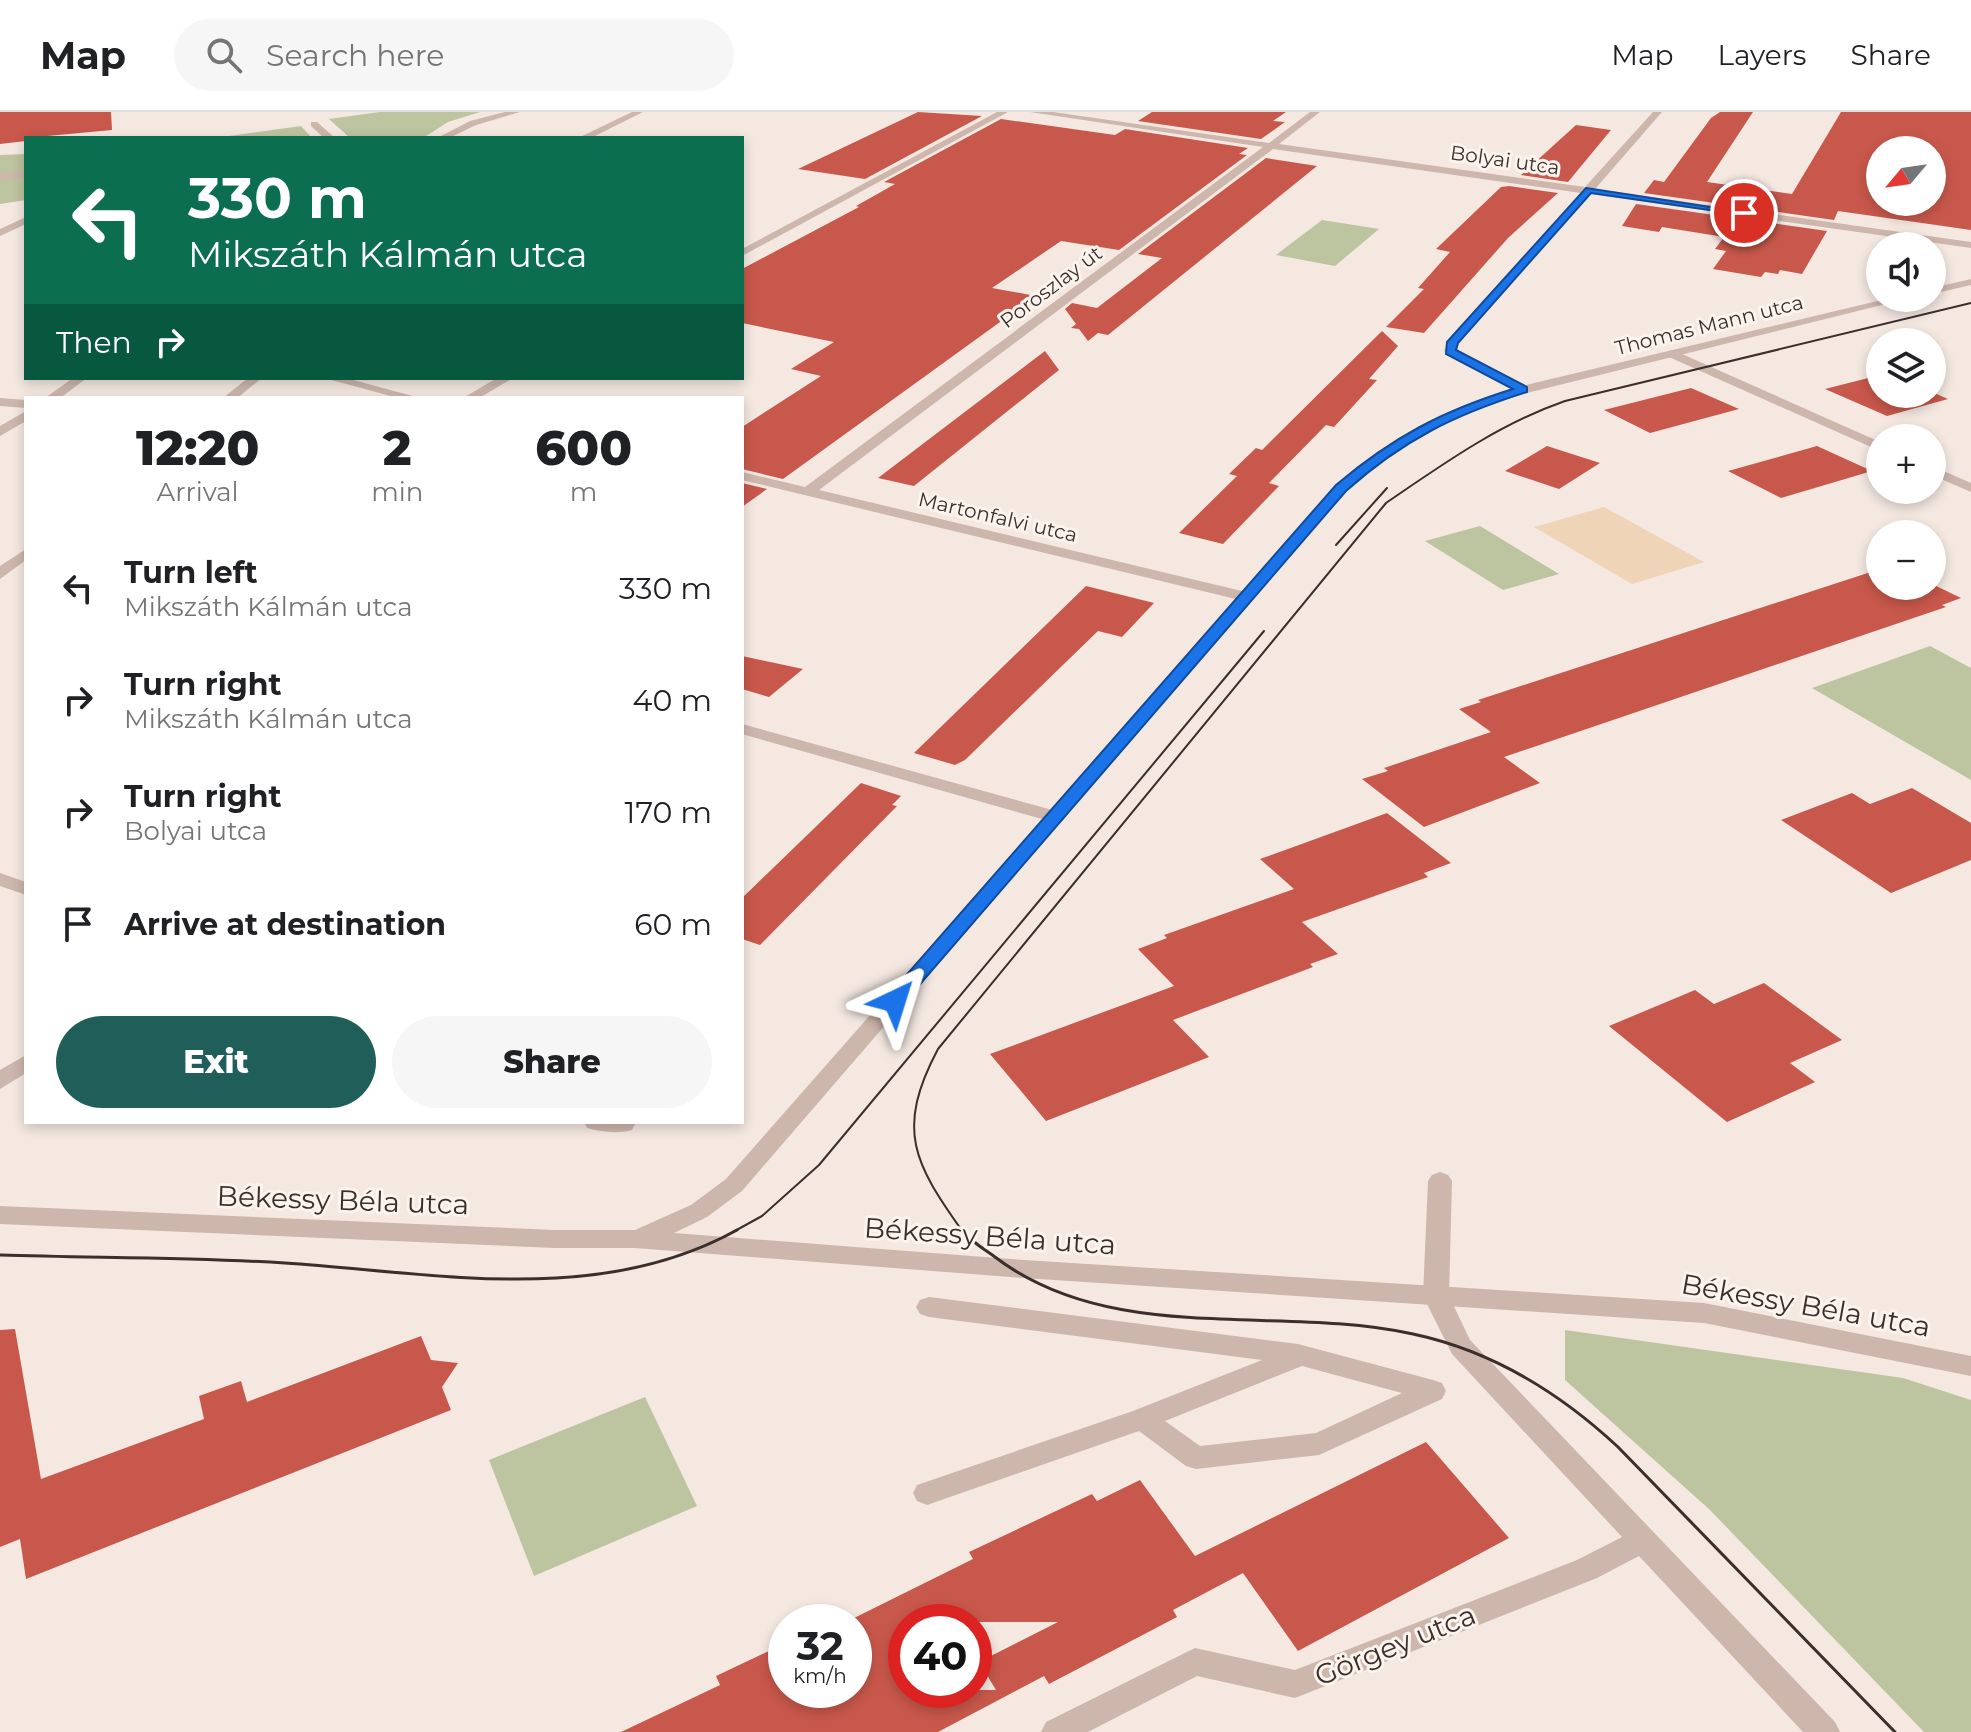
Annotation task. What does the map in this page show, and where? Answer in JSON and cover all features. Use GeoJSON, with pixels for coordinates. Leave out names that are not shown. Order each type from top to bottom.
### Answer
{"type":"FeatureCollection","features":[{"type":"Feature","properties":{"kind":"street"},"geometry":{"type":"LineString","coordinates":[[446,136],[473,123],[516,112]]}},
{"type":"Feature","properties":{"kind":"street"},"geometry":{"type":"LineString","coordinates":[[587,136],[639,112]]}},
{"type":"Feature","properties":{"kind":"street"},"geometry":{"type":"LineString","coordinates":[[744,252],[1004,112]]}},
{"type":"Feature","properties":{"kind":"street","name":"Bolyai utca"},"geometry":{"type":"LineString","coordinates":[[1034,112],[1971,245]]}},
{"type":"Feature","properties":{"kind":"street","name":"Poroszlay út"},"geometry":{"type":"LineString","coordinates":[[807,492],[1316,112]]}},
{"type":"Feature","properties":{"kind":"street"},"geometry":{"type":"LineString","coordinates":[[1523,390],[1450,351],[1453,342],[1658,112]]}},
{"type":"Feature","properties":{"kind":"street"},"geometry":{"type":"LineString","coordinates":[[314,124],[328,136]]}},
{"type":"Feature","properties":{"kind":"street"},"geometry":{"type":"LineString","coordinates":[[0,177],[24,174]]}},
{"type":"Feature","properties":{"kind":"street"},"geometry":{"type":"LineString","coordinates":[[0,233],[24,221]]}},
{"type":"Feature","properties":{"kind":"street"},"geometry":{"type":"LineString","coordinates":[[1946,288],[1971,282]]}},
{"type":"Feature","properties":{"kind":"street","name":"Thomas Mann utca"},"geometry":{"type":"LineString","coordinates":[[635,1239],[699,1211],[734,1185],[1056,817],[1244,596],[1341,488],[1388,449],[1420,429],[1468,407],[1523,390],[1866,307]]}},
{"type":"Feature","properties":{"kind":"street"},"geometry":{"type":"LineString","coordinates":[[1673,354],[1866,441]]}},
{"type":"Feature","properties":{"kind":"street"},"geometry":{"type":"LineString","coordinates":[[54,396],[78,380]]}},
{"type":"Feature","properties":{"kind":"street"},"geometry":{"type":"LineString","coordinates":[[232,396],[253,380]]}},
{"type":"Feature","properties":{"kind":"street"},"geometry":{"type":"LineString","coordinates":[[338,380],[406,396]]}},
{"type":"Feature","properties":{"kind":"street"},"geometry":{"type":"LineString","coordinates":[[473,396],[503,380]]}},
{"type":"Feature","properties":{"kind":"street"},"geometry":{"type":"LineString","coordinates":[[0,402],[24,404]]}},
{"type":"Feature","properties":{"kind":"street"},"geometry":{"type":"LineString","coordinates":[[0,432],[24,416]]}},
{"type":"Feature","properties":{"kind":"street","name":"Martonfalvi utca"},"geometry":{"type":"LineString","coordinates":[[744,476],[1244,596]]}},
{"type":"Feature","properties":{"kind":"street"},"geometry":{"type":"LineString","coordinates":[[1946,476],[1971,488]]}},
{"type":"Feature","properties":{"kind":"street"},"geometry":{"type":"LineString","coordinates":[[0,574],[24,555]]}},
{"type":"Feature","properties":{"kind":"street"},"geometry":{"type":"LineString","coordinates":[[744,730],[1056,817]]}},
{"type":"Feature","properties":{"kind":"street"},"geometry":{"type":"LineString","coordinates":[[0,879],[24,888]]}},
{"type":"Feature","properties":{"kind":"street"},"geometry":{"type":"LineString","coordinates":[[0,1081],[24,1065]]}},
{"type":"Feature","properties":{"kind":"street"},"geometry":{"type":"LineString","coordinates":[[1440,1181],[1436,1296],[1461,1347],[1824,1732]]}},
{"type":"Feature","properties":{"kind":"street","name":"Békessy Béla utca"},"geometry":{"type":"LineString","coordinates":[[0,1215],[635,1239],[1704,1313],[1971,1366]]}},
{"type":"Feature","properties":{"kind":"street"},"geometry":{"type":"LineString","coordinates":[[929,1307],[1301,1355],[1433,1391],[1319,1444],[1196,1458],[1142,1419]]}},
{"type":"Feature","properties":{"kind":"street"},"geometry":{"type":"LineString","coordinates":[[927,1493],[1142,1419],[1301,1355]]}},
{"type":"Feature","properties":{"kind":"street","name":"Görgey utca"},"geometry":{"type":"LineString","coordinates":[[1057,1732],[1195,1662],[1295,1684],[1587,1569],[1643,1540]]}},
{"type":"Feature","properties":{"kind":"green space"},"geometry":{"type":"Polygon","coordinates":[[[380,112],[480,112],[448,122],[426,136],[348,136],[329,119],[380,112]]]}},
{"type":"Feature","properties":{"kind":"green space"},"geometry":{"type":"Polygon","coordinates":[[[301,126],[310,136],[228,136],[301,126]]]}},
{"type":"Feature","properties":{"kind":"green space"},"geometry":{"type":"Polygon","coordinates":[[[24,154],[24,200],[0,204],[0,155],[24,154]]]}},
{"type":"Feature","properties":{"kind":"green space"},"geometry":{"type":"Polygon","coordinates":[[[1322,220],[1379,229],[1335,266],[1276,255],[1322,220]]]}},
{"type":"Feature","properties":{"kind":"green space"},"geometry":{"type":"Polygon","coordinates":[[[1480,526],[1559,574],[1503,590],[1425,541],[1480,526]]]}},
{"type":"Feature","properties":{"kind":"green space"},"geometry":{"type":"Polygon","coordinates":[[[1930,646],[1971,668],[1971,780],[1812,688],[1930,646]]]}},
{"type":"Feature","properties":{"kind":"green space"},"geometry":{"type":"Polygon","coordinates":[[[1565,1330],[1903,1378],[1971,1400],[1971,1732],[1924,1732],[1710,1510],[1565,1380],[1565,1330]]]}},
{"type":"Feature","properties":{"kind":"green space"},"geometry":{"type":"Polygon","coordinates":[[[645,1397],[697,1506],[534,1576],[489,1460],[645,1397]]]}},
{"type":"Feature","properties":{"kind":"sand"},"geometry":{"type":"Polygon","coordinates":[[[1604,507],[1704,562],[1632,584],[1534,527],[1604,507]]]}},
{"type":"Feature","properties":{"kind":"building"},"geometry":{"type":"Polygon","coordinates":[[[0,112],[111,112],[112,130],[24,136],[24,141],[0,144],[0,112]]]}},
{"type":"Feature","properties":{"kind":"building"},"geometry":{"type":"Polygon","coordinates":[[[918,112],[982,116],[865,179],[798,169],[918,112]]]}},
{"type":"Feature","properties":{"kind":"building"},"geometry":{"type":"Polygon","coordinates":[[[1152,112],[1286,112],[1273,121],[1285,122],[1261,139],[1138,121],[1152,112]]]}},
{"type":"Feature","properties":{"kind":"building"},"geometry":{"type":"Polygon","coordinates":[[[1720,112],[1753,112],[1707,182],[1792,194],[1841,112],[1971,112],[1971,230],[1873,216],[1946,216],[1946,136],[1866,136],[1866,215],[1838,211],[1834,220],[1644,193],[1654,180],[1664,182],[1711,118],[1720,112]]]}},
{"type":"Feature","properties":{"kind":"building"},"geometry":{"type":"Polygon","coordinates":[[[1001,119],[1115,135],[1125,129],[1248,148],[1239,154],[1247,155],[1119,250],[1061,241],[992,288],[1036,296],[783,479],[744,469],[744,426],[821,376],[791,369],[834,342],[744,323],[744,268],[859,207],[856,206],[895,184],[884,182],[1001,119]]]}},
{"type":"Feature","properties":{"kind":"building"},"geometry":{"type":"Polygon","coordinates":[[[1576,125],[1611,130],[1568,182],[1521,175],[1576,125]]]}},
{"type":"Feature","properties":{"kind":"building"},"geometry":{"type":"Polygon","coordinates":[[[1266,158],[1317,166],[1108,335],[1098,333],[1088,341],[1079,329],[1071,328],[1076,324],[1065,309],[1072,303],[1097,308],[1162,258],[1138,254],[1266,158]]]}},
{"type":"Feature","properties":{"kind":"building"},"geometry":{"type":"Polygon","coordinates":[[[1501,187],[1558,193],[1508,238],[1424,333],[1386,327],[1424,289],[1418,288],[1450,252],[1436,249],[1501,187]]]}},
{"type":"Feature","properties":{"kind":"building"},"geometry":{"type":"Polygon","coordinates":[[[1636,204],[1827,231],[1802,274],[1780,270],[1778,274],[1765,272],[1761,277],[1713,269],[1726,251],[1715,249],[1724,237],[1662,227],[1659,232],[1622,226],[1636,204]]]}},
{"type":"Feature","properties":{"kind":"building"},"geometry":{"type":"Polygon","coordinates":[[[1382,331],[1398,346],[1369,379],[1377,380],[1334,427],[1326,425],[1269,483],[1279,486],[1223,544],[1179,533],[1237,476],[1229,474],[1256,448],[1262,450],[1382,331]]]}},
{"type":"Feature","properties":{"kind":"building"},"geometry":{"type":"Polygon","coordinates":[[[1045,351],[1059,370],[914,486],[878,478],[1045,351]]]}},
{"type":"Feature","properties":{"kind":"building"},"geometry":{"type":"Polygon","coordinates":[[[1866,379],[1866,407],[1825,389],[1866,379]]]}},
{"type":"Feature","properties":{"kind":"building"},"geometry":{"type":"Polygon","coordinates":[[[1691,388],[1739,409],[1650,433],[1604,410],[1691,388]]]}},
{"type":"Feature","properties":{"kind":"building"},"geometry":{"type":"Polygon","coordinates":[[[1869,408],[1916,408],[1887,416],[1869,408]]]}},
{"type":"Feature","properties":{"kind":"building"},"geometry":{"type":"Polygon","coordinates":[[[1547,446],[1600,463],[1559,489],[1505,471],[1547,446]]]}},
{"type":"Feature","properties":{"kind":"building"},"geometry":{"type":"Polygon","coordinates":[[[1817,446],[1866,468],[1866,473],[1781,498],[1728,471],[1817,446]]]}},
{"type":"Feature","properties":{"kind":"building"},"geometry":{"type":"Polygon","coordinates":[[[744,483],[767,489],[744,506],[744,483]]]}},
{"type":"Feature","properties":{"kind":"building"},"geometry":{"type":"Polygon","coordinates":[[[1866,574],[1866,600],[1946,600],[1946,591],[1961,598],[1942,605],[1946,607],[1504,757],[1540,783],[1424,827],[1362,779],[1388,771],[1384,768],[1491,732],[1459,709],[1481,702],[1478,700],[1866,574]]]}},
{"type":"Feature","properties":{"kind":"building"},"geometry":{"type":"Polygon","coordinates":[[[1086,586],[1154,603],[1122,637],[1098,631],[965,760],[955,765],[914,753],[1086,586]]]}},
{"type":"Feature","properties":{"kind":"building"},"geometry":{"type":"Polygon","coordinates":[[[744,656],[803,669],[769,697],[744,690],[744,656]]]}},
{"type":"Feature","properties":{"kind":"building"},"geometry":{"type":"Polygon","coordinates":[[[861,783],[901,796],[892,805],[897,806],[760,945],[744,940],[744,896],[861,783]]]}},
{"type":"Feature","properties":{"kind":"building"},"geometry":{"type":"Polygon","coordinates":[[[1912,788],[1971,823],[1971,860],[1891,893],[1781,820],[1852,793],[1870,804],[1912,788]]]}},
{"type":"Feature","properties":{"kind":"building"},"geometry":{"type":"Polygon","coordinates":[[[1387,813],[1451,863],[1424,873],[1428,877],[1302,922],[1338,954],[1310,964],[1313,967],[1173,1020],[1209,1057],[1046,1121],[990,1054],[1174,986],[1138,949],[1167,938],[1164,935],[1294,889],[1260,859],[1387,813]]]}},
{"type":"Feature","properties":{"kind":"building"},"geometry":{"type":"Polygon","coordinates":[[[1764,983],[1842,1040],[1790,1063],[1815,1082],[1727,1122],[1609,1026],[1695,990],[1714,1004],[1764,983]]]}},
{"type":"Feature","properties":{"kind":"building"},"geometry":{"type":"Polygon","coordinates":[[[15,1329],[41,1479],[204,1419],[199,1396],[241,1381],[247,1402],[421,1336],[431,1360],[458,1363],[442,1387],[451,1410],[26,1579],[20,1539],[0,1547],[0,1330],[15,1329]]]}},
{"type":"Feature","properties":{"kind":"building"},"geometry":{"type":"Polygon","coordinates":[[[1426,1442],[1509,1538],[1298,1651],[1243,1573],[1173,1610],[1177,1617],[1049,1684],[1044,1676],[992,1703],[992,1690],[996,1690],[992,1683],[992,1655],[1058,1622],[992,1622],[992,1604],[888,1604],[888,1708],[983,1708],[938,1732],[621,1732],[720,1685],[716,1676],[768,1651],[768,1708],[872,1708],[872,1609],[973,1559],[969,1552],[1092,1494],[1097,1501],[1140,1480],[1195,1556],[1426,1442]]]}},
{"type":"Feature","properties":{"kind":"tram line"},"geometry":{"type":"LineString","coordinates":[[963,1232],[932,1186],[916,1145],[914,1124],[917,1102],[938,1049],[1386,503],[1494,433],[1565,401],[1971,303]]}},
{"type":"Feature","properties":{"kind":"tram line"},"geometry":{"type":"LineString","coordinates":[[1336,545],[1387,488]]}},
{"type":"Feature","properties":{"kind":"tram line"},"geometry":{"type":"LineString","coordinates":[[735,1231],[762,1216],[819,1165],[1264,631]]}},
{"type":"Feature","properties":{"kind":"tram line"},"geometry":{"type":"LineString","coordinates":[[962,1230],[995,1257],[1041,1285],[1091,1303],[1144,1313],[1361,1326],[1413,1334],[1470,1351],[1523,1376],[1572,1409],[1618,1447],[1895,1732]]}},
{"type":"Feature","properties":{"kind":"tram line"},"geometry":{"type":"LineString","coordinates":[[0,1255],[249,1261],[516,1279],[573,1277],[629,1269],[684,1254],[735,1231]]}},
{"type":"Feature","properties":{"kind":"route"},"geometry":{"type":"LineString","coordinates":[[895,1001],[1341,488],[1376,458],[1420,429],[1468,407],[1523,390],[1450,351],[1453,342],[1589,190],[1744,213]]}}]}
